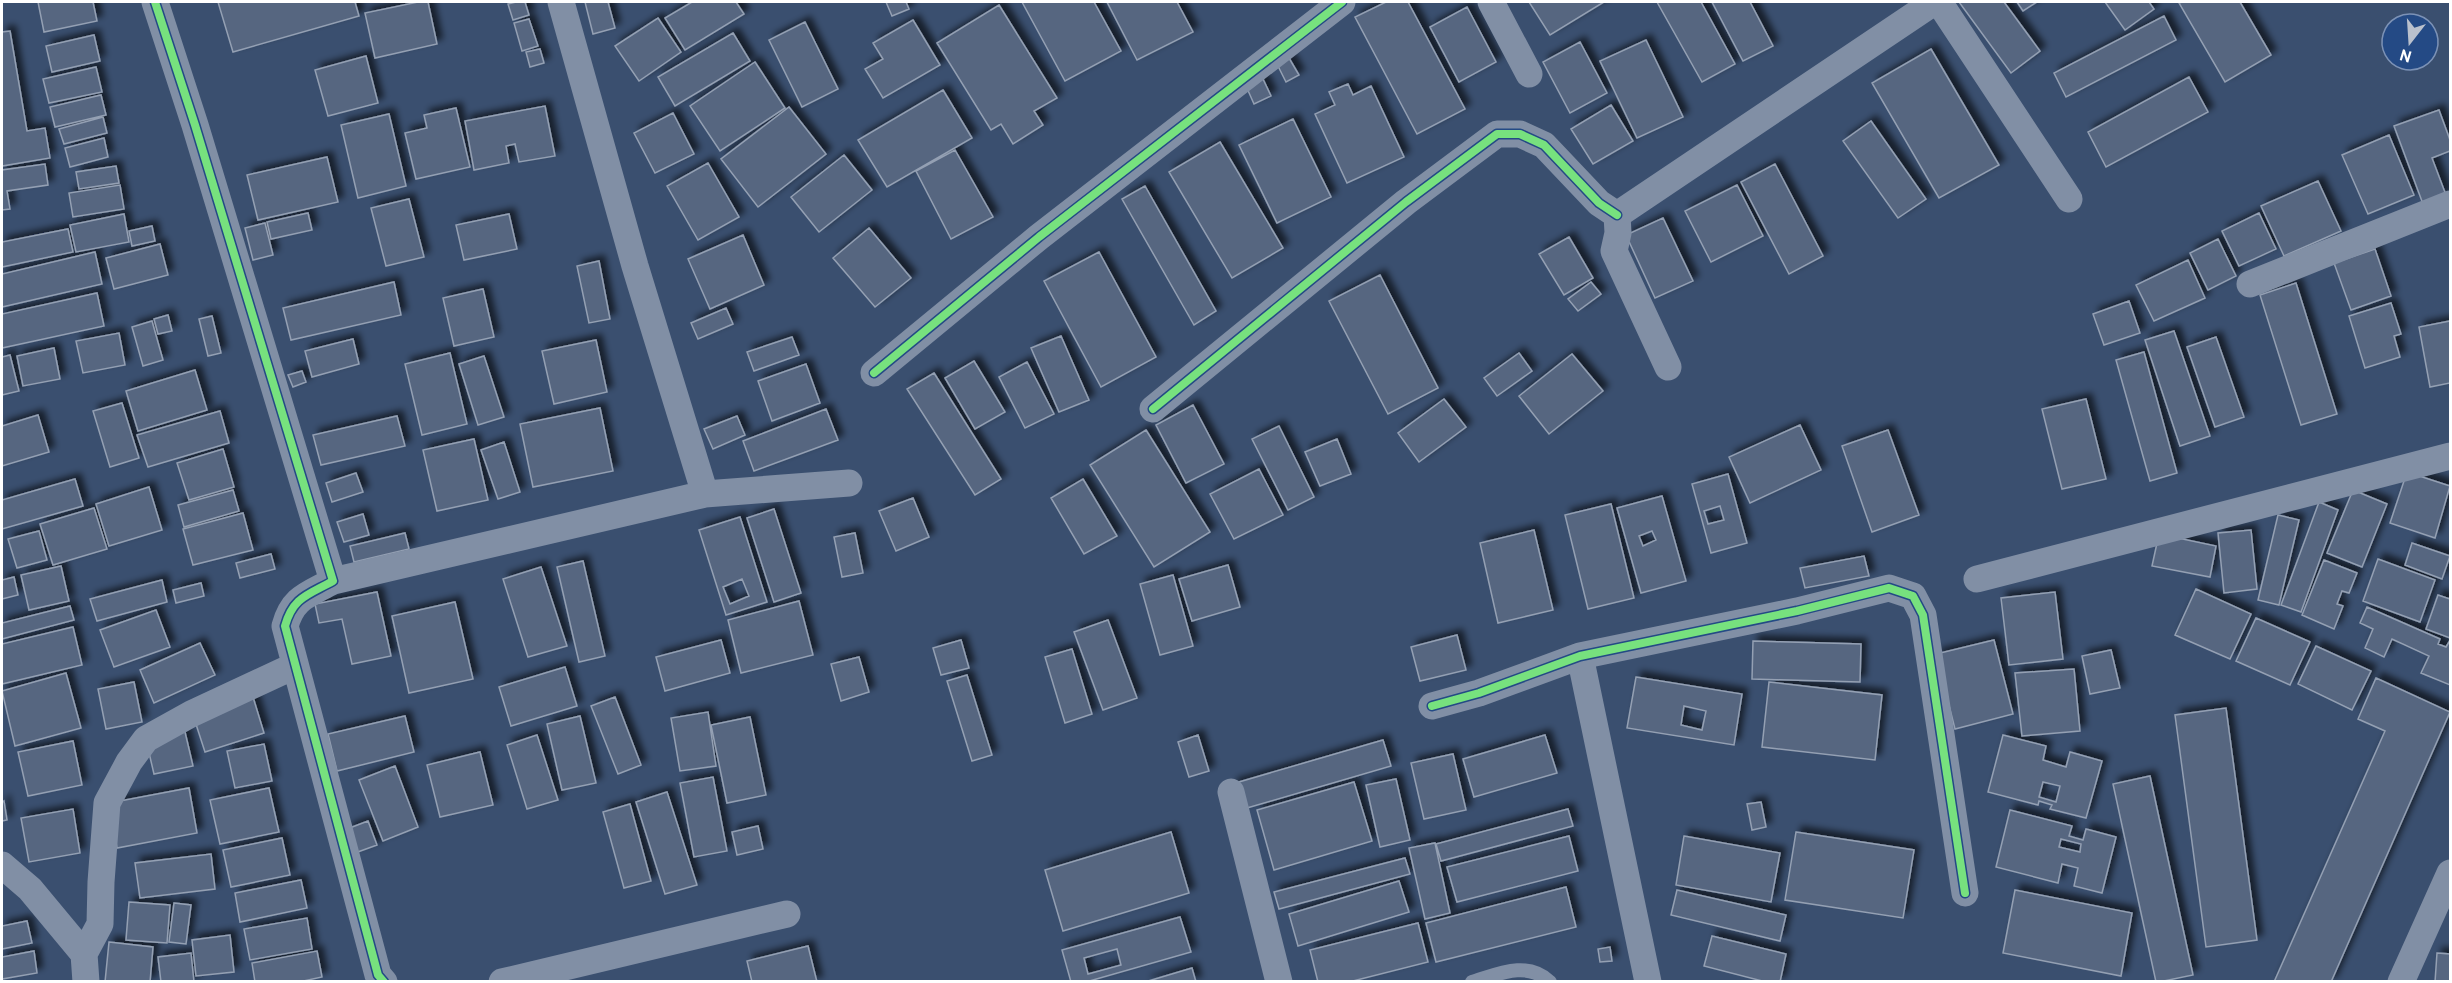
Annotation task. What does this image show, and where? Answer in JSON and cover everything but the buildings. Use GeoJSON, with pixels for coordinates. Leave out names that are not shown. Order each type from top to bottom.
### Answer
{"type":"FeatureCollection","features":[{"type":"Feature","properties":{"kind":"street"},"geometry":{"type":"LineString","coordinates":[[155,2],[195,125],[333,581]]}},
{"type":"Feature","properties":{"kind":"street"},"geometry":{"type":"LineString","coordinates":[[561,2],[636,266],[705,494]]}},
{"type":"Feature","properties":{"kind":"street"},"geometry":{"type":"LineString","coordinates":[[874,373],[1039,237],[1342,2]]}},
{"type":"Feature","properties":{"kind":"street"},"geometry":{"type":"LineString","coordinates":[[1491,2],[1529,74]]}},
{"type":"Feature","properties":{"kind":"street"},"geometry":{"type":"LineString","coordinates":[[1617,215],[1934,2]]}},
{"type":"Feature","properties":{"kind":"street"},"geometry":{"type":"LineString","coordinates":[[1939,2],[2069,199]]}},
{"type":"Feature","properties":{"kind":"street"},"geometry":{"type":"LineString","coordinates":[[1153,409],[1406,202],[1497,134],[1520,134],[1544,145],[1599,203],[1617,215]]}},
{"type":"Feature","properties":{"kind":"street"},"geometry":{"type":"LineString","coordinates":[[2250,284],[2451,204]]}},
{"type":"Feature","properties":{"kind":"street"},"geometry":{"type":"LineString","coordinates":[[1617,215],[1618,233],[1614,251],[1668,367]]}},
{"type":"Feature","properties":{"kind":"street"},"geometry":{"type":"LineString","coordinates":[[1977,579],[2451,456]]}},
{"type":"Feature","properties":{"kind":"street"},"geometry":{"type":"LineString","coordinates":[[384,981],[378,975],[294,666],[285,626],[290,609],[302,598],[333,581],[705,494],[849,483]]}},
{"type":"Feature","properties":{"kind":"street"},"geometry":{"type":"LineString","coordinates":[[1432,706],[1479,693],[1580,656],[1797,611],[1889,588],[1913,596],[1923,615],[1965,893]]}},
{"type":"Feature","properties":{"kind":"street"},"geometry":{"type":"LineString","coordinates":[[1580,656],[1648,981]]}},
{"type":"Feature","properties":{"kind":"street"},"geometry":{"type":"LineString","coordinates":[[86,981],[84,954],[100,924],[107,803],[129,762],[146,739],[191,714],[294,666]]}},
{"type":"Feature","properties":{"kind":"street"},"geometry":{"type":"LineString","coordinates":[[1231,792],[1278,981]]}},
{"type":"Feature","properties":{"kind":"street"},"geometry":{"type":"LineString","coordinates":[[2,865],[30,889],[84,954]]}},
{"type":"Feature","properties":{"kind":"street"},"geometry":{"type":"LineString","coordinates":[[2401,981],[2451,873]]}},
{"type":"Feature","properties":{"kind":"street"},"geometry":{"type":"LineString","coordinates":[[502,981],[787,914]]}},
{"type":"Feature","properties":{"kind":"lane"},"geometry":{"type":"LineString","coordinates":[[1472,981],[1517,968],[1541,973],[1550,981]]}},
{"type":"Feature","properties":{"kind":"cycle path"},"geometry":{"type":"LineString","coordinates":[[155,2],[195,125],[333,581],[297,603],[288,616],[285,626],[378,975],[384,982]]}},
{"type":"Feature","properties":{"kind":"cycle path"},"geometry":{"type":"LineString","coordinates":[[874,373],[1039,237],[1342,2]]}},
{"type":"Feature","properties":{"kind":"cycle path"},"geometry":{"type":"LineString","coordinates":[[1153,409],[1406,202],[1497,134],[1520,134],[1544,145],[1599,203],[1617,215]]}},
{"type":"Feature","properties":{"kind":"cycle path"},"geometry":{"type":"LineString","coordinates":[[1432,706],[1479,693],[1580,656],[1797,611],[1889,588],[1913,596],[1923,615],[1965,893]]}}]}
